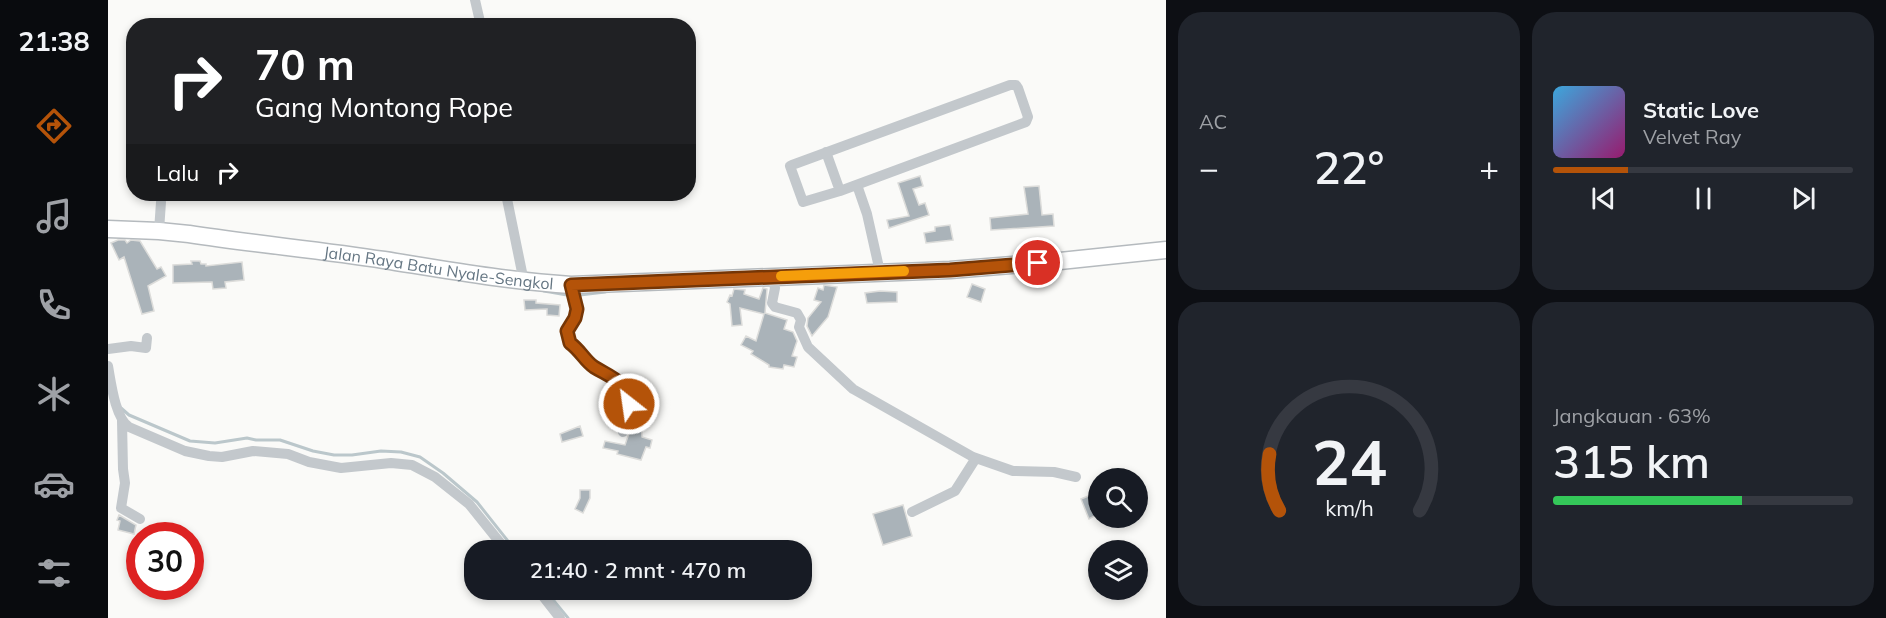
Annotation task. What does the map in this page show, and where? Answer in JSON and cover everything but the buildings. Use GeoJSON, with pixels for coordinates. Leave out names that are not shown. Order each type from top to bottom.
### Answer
{"type":"FeatureCollection","features":[{"type":"Feature","properties":{"kind":"main road","name":"Jalan Raya Batu Nyale-Sengkol"},"geometry":{"type":"LineString","coordinates":[[108,229],[159,231],[383,260],[524,282],[571,285],[880,272],[1049,262],[1166,250]]}},
{"type":"Feature","properties":{"kind":"street"},"geometry":{"type":"LineString","coordinates":[[476,0],[479,18]]}},
{"type":"Feature","properties":{"kind":"street"},"geometry":{"type":"LineString","coordinates":[[1016,85],[1018,88],[1028,117],[1026,122],[857,185],[805,203],[801,198],[790,166],[1010,86],[1016,85]]}},
{"type":"Feature","properties":{"kind":"street"},"geometry":{"type":"LineString","coordinates":[[826,152],[840,191]]}},
{"type":"Feature","properties":{"kind":"street"},"geometry":{"type":"LineString","coordinates":[[857,185],[870,224],[880,272]]}},
{"type":"Feature","properties":{"kind":"street"},"geometry":{"type":"LineString","coordinates":[[507,201],[524,282]]}},
{"type":"Feature","properties":{"kind":"street"},"geometry":{"type":"LineString","coordinates":[[159,231],[161,202]]}},
{"type":"Feature","properties":{"kind":"street"},"geometry":{"type":"LineString","coordinates":[[772,276],[775,288],[772,303],[776,307],[797,313],[801,320],[800,332],[808,347],[853,389],[976,458],[1013,471],[1054,472],[1076,477]]}},
{"type":"Feature","properties":{"kind":"street"},"geometry":{"type":"LineString","coordinates":[[571,285],[577,309],[575,318],[567,331],[570,343],[594,367],[606,372],[623,385],[629,404],[629,414],[623,432]]}},
{"type":"Feature","properties":{"kind":"street"},"geometry":{"type":"LineString","coordinates":[[108,350],[129,346],[146,348],[147,338]]}},
{"type":"Feature","properties":{"kind":"street"},"geometry":{"type":"LineString","coordinates":[[108,366],[122,421],[125,483],[121,508],[140,519]]}},
{"type":"Feature","properties":{"kind":"street"},"geometry":{"type":"LineString","coordinates":[[122,421],[129,427],[165,443],[192,453],[209,456],[222,457],[253,451],[288,454],[309,462],[341,468],[385,463],[412,465],[435,477],[469,504],[498,540]]}},
{"type":"Feature","properties":{"kind":"street"},"geometry":{"type":"LineString","coordinates":[[912,512],[955,491],[976,458]]}},
{"type":"Feature","properties":{"kind":"street"},"geometry":{"type":"LineString","coordinates":[[546,600],[560,618]]}},
{"type":"Feature","properties":{"kind":"waterway"},"geometry":{"type":"LineString","coordinates":[[544,291],[567,295]]}},
{"type":"Feature","properties":{"kind":"waterway"},"geometry":{"type":"LineString","coordinates":[[580,295],[605,292]]}},
{"type":"Feature","properties":{"kind":"waterway"},"geometry":{"type":"LineString","coordinates":[[121,408],[129,415],[190,441],[215,443],[247,438],[280,440],[334,455],[381,451],[401,452],[420,457],[477,502],[507,540]]}},
{"type":"Feature","properties":{"kind":"waterway"},"geometry":{"type":"LineString","coordinates":[[553,600],[568,618]]}},
{"type":"Feature","properties":{"kind":"slow traffic"},"geometry":{"type":"LineString","coordinates":[[781,276],[904,271]]}},
{"type":"Feature","properties":{"kind":"route"},"geometry":{"type":"LineString","coordinates":[[629,404],[623,385],[606,372],[594,367],[570,343],[567,331],[575,318],[577,309],[571,285],[950,270],[1038,263]]}}]}
